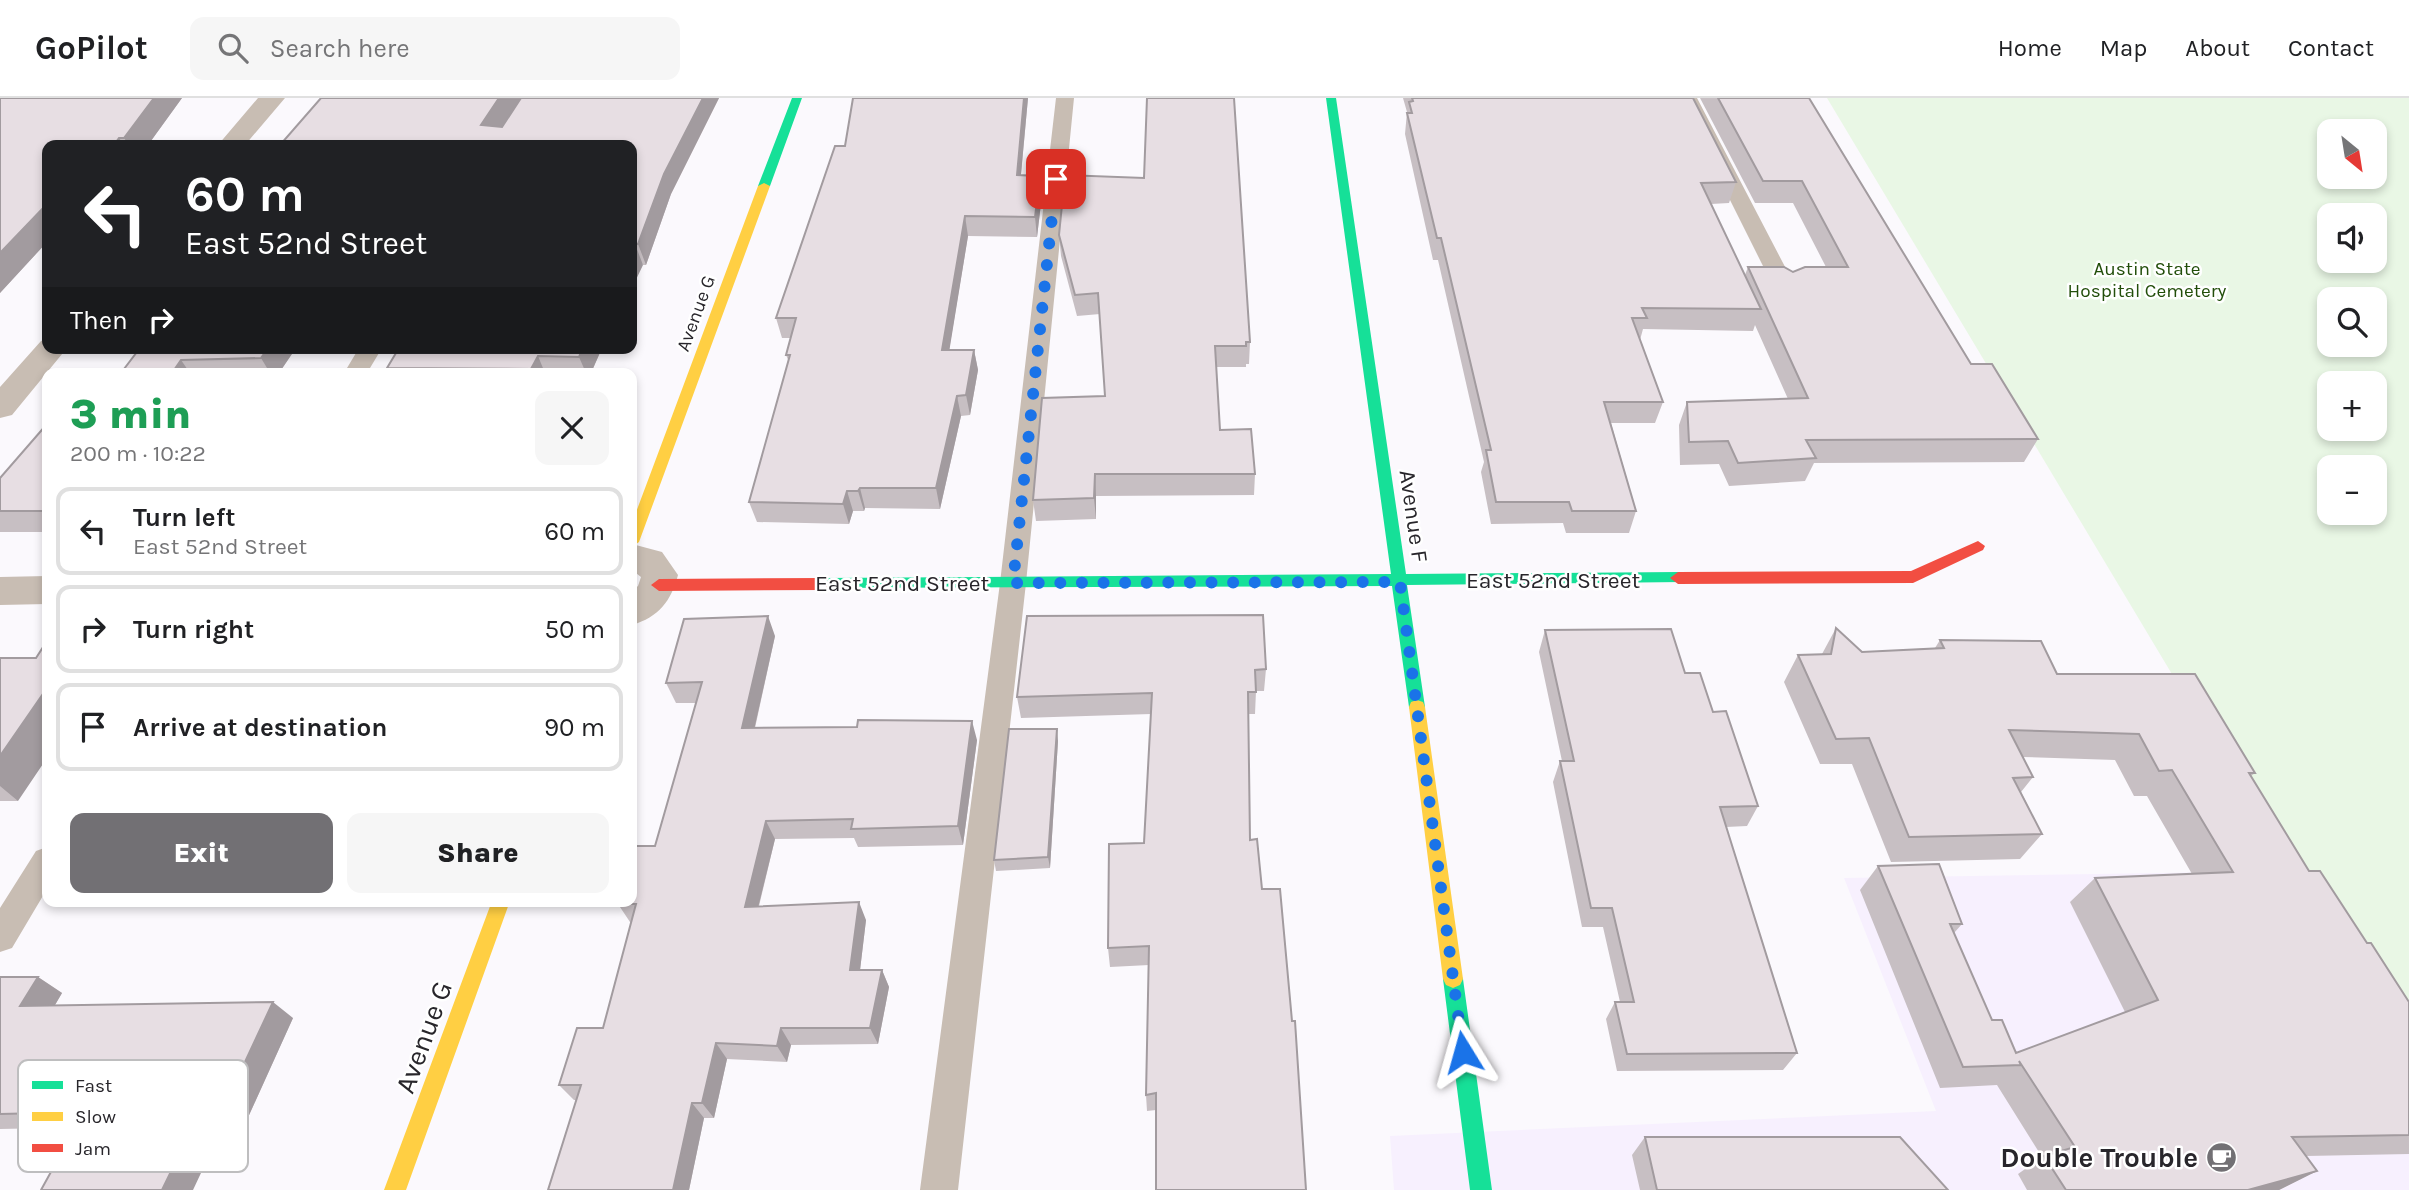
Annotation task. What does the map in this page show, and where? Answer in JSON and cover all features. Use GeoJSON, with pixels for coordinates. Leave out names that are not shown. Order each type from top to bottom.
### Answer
{"type":"FeatureCollection","features":[{"type":"Feature","properties":{"kind":"street"},"geometry":{"type":"LineString","coordinates":[[235,140],[272,98]]}},
{"type":"Feature","properties":{"kind":"street","name":"Avenue G"},"geometry":{"type":"LineString","coordinates":[[637,529],[797,98]]}},
{"type":"Feature","properties":{"kind":"street","name":"Avenue F"},"geometry":{"type":"LineString","coordinates":[[1331,98],[1400,582],[1481,1190]]}},
{"type":"Feature","properties":{"kind":"street"},"geometry":{"type":"LineString","coordinates":[[0,407],[47,354]]}},
{"type":"Feature","properties":{"kind":"street","name":"East 52nd Street"},"geometry":{"type":"LineString","coordinates":[[659,585],[1913,577],[1978,546]]}},
{"type":"Feature","properties":{"kind":"street"},"geometry":{"type":"LineString","coordinates":[[637,558],[649,561],[656,568],[659,585],[644,604],[637,608]]}},
{"type":"Feature","properties":{"kind":"street"},"geometry":{"type":"LineString","coordinates":[[0,591],[42,590]]}},
{"type":"Feature","properties":{"kind":"street","name":"Avenue G"},"geometry":{"type":"LineString","coordinates":[[395,1190],[498,907]]}},
{"type":"Feature","properties":{"kind":"lane"},"geometry":{"type":"LineString","coordinates":[[939,1190],[1013,583],[1065,98]]}},
{"type":"Feature","properties":{"kind":"lane"},"geometry":{"type":"LineString","coordinates":[[1688,98],[1709,144],[1784,286]]}},
{"type":"Feature","properties":{"kind":"lane"},"geometry":{"type":"LineString","coordinates":[[0,937],[42,869]]}},
{"type":"Feature","properties":{"kind":"shaded area"},"geometry":{"type":"Polygon","coordinates":[[[2289,871],[2409,1070],[2409,1190],[1394,1190],[1390,1136],[1936,1111],[1844,878],[2289,871]]]}},
{"type":"Feature","properties":{"kind":"green space","name":"Austin State Hospital Cemetery"},"geometry":{"type":"Polygon","coordinates":[[[1827,98],[2409,98],[2409,1070],[1827,98]]]}},
{"type":"Feature","properties":{"kind":"building"},"geometry":{"type":"Polygon","coordinates":[[[0,98],[154,98],[124,138],[42,140],[42,209],[0,253],[0,98]]]}},
{"type":"Feature","properties":{"kind":"building"},"geometry":{"type":"Polygon","coordinates":[[[321,98],[499,98],[481,125],[502,127],[521,98],[703,98],[664,174],[638,244],[637,140],[284,140],[321,98]]]}},
{"type":"Feature","properties":{"kind":"building"},"geometry":{"type":"Polygon","coordinates":[[[853,98],[1024,98],[1017,175],[1040,176],[1035,217],[965,216],[942,350],[974,350],[966,395],[957,396],[936,488],[860,488],[858,491],[847,491],[843,504],[749,502],[790,355],[786,355],[796,318],[776,318],[835,146],[845,146],[853,98]]]}},
{"type":"Feature","properties":{"kind":"building"},"geometry":{"type":"Polygon","coordinates":[[[1147,98],[1234,98],[1250,342],[1246,342],[1246,346],[1215,346],[1220,430],[1251,429],[1255,474],[1095,474],[1094,498],[1033,500],[1042,398],[1105,396],[1098,293],[1075,295],[1059,235],[1065,175],[1144,178],[1147,98]]]}},
{"type":"Feature","properties":{"kind":"building"},"geometry":{"type":"Polygon","coordinates":[[[1412,98],[1693,98],[1736,182],[1701,183],[1761,309],[1642,308],[1647,318],[1632,318],[1663,402],[1604,402],[1636,511],[1572,511],[1569,502],[1496,502],[1486,450],[1491,450],[1441,238],[1437,238],[1407,113],[1412,113],[1409,102],[1413,101],[1412,98]]]}},
{"type":"Feature","properties":{"kind":"building"},"geometry":{"type":"Polygon","coordinates":[[[1718,98],[1809,98],[1971,364],[1992,364],[2038,439],[1806,440],[1816,458],[1738,463],[1728,441],[1689,442],[1687,402],[1808,398],[1748,267],[1784,267],[1793,272],[1805,267],[1848,267],[1802,181],[1763,181],[1718,98]]]}},
{"type":"Feature","properties":{"kind":"building"},"geometry":{"type":"Polygon","coordinates":[[[135,354],[264,354],[261,358],[181,360],[175,368],[125,368],[135,354]]]}},
{"type":"Feature","properties":{"kind":"building"},"geometry":{"type":"Polygon","coordinates":[[[395,354],[580,354],[579,357],[538,356],[532,368],[387,368],[395,354]]]}},
{"type":"Feature","properties":{"kind":"building"},"geometry":{"type":"Polygon","coordinates":[[[42,430],[42,511],[0,511],[0,478],[42,430]]]}},
{"type":"Feature","properties":{"kind":"building"},"geometry":{"type":"Polygon","coordinates":[[[1263,615],[1266,669],[1255,670],[1256,692],[1248,692],[1250,840],[1257,839],[1262,889],[1280,889],[1292,1021],[1295,1021],[1306,1190],[1156,1190],[1156,1093],[1146,1095],[1149,946],[1108,948],[1109,844],[1144,843],[1152,693],[1017,697],[1027,616],[1263,615]]]}},
{"type":"Feature","properties":{"kind":"building"},"geometry":{"type":"Polygon","coordinates":[[[768,616],[742,728],[857,727],[858,720],[972,721],[958,826],[851,829],[853,819],[766,821],[745,907],[859,902],[850,970],[882,970],[870,1028],[781,1028],[777,1046],[716,1043],[702,1103],[692,1103],[673,1190],[548,1190],[581,1085],[559,1085],[577,1028],[603,1028],[637,907],[637,846],[655,846],[702,682],[666,683],[684,619],[768,616]]]}},
{"type":"Feature","properties":{"kind":"building"},"geometry":{"type":"Polygon","coordinates":[[[1836,628],[1862,652],[1944,648],[1940,640],[2041,641],[2057,674],[2195,674],[2255,773],[2249,773],[2309,871],[2320,871],[2409,1002],[2409,1135],[2292,1137],[2317,1171],[2248,1190],[2066,1190],[2044,1156],[2075,1147],[2019,1061],[2021,1065],[1963,1067],[1878,866],[1939,864],[1962,924],[1950,924],[1992,1020],[2002,1020],[2016,1053],[2158,1000],[2095,878],[2233,872],[2172,770],[2159,771],[2139,734],[2009,730],[2033,777],[2013,778],[2042,834],[1909,837],[1869,738],[1836,739],[1798,655],[1831,654],[1836,628]]]}},
{"type":"Feature","properties":{"kind":"building"},"geometry":{"type":"Polygon","coordinates":[[[1671,629],[1685,673],[1700,673],[1713,712],[1726,711],[1758,806],[1720,807],[1797,1053],[1627,1054],[1615,1002],[1634,1002],[1612,908],[1591,908],[1560,761],[1574,761],[1545,630],[1671,629]]]}},
{"type":"Feature","properties":{"kind":"building"},"geometry":{"type":"Polygon","coordinates":[[[42,649],[42,695],[0,756],[0,658],[36,658],[42,649]]]}},
{"type":"Feature","properties":{"kind":"building"},"geometry":{"type":"Polygon","coordinates":[[[1009,729],[1057,729],[1048,857],[994,860],[1009,729]]]}},
{"type":"Feature","properties":{"kind":"building"},"geometry":{"type":"Polygon","coordinates":[[[0,977],[38,977],[20,1006],[273,1002],[246,1060],[18,1060],[18,1114],[0,1114],[0,977]]]}},
{"type":"Feature","properties":{"kind":"building"},"geometry":{"type":"Polygon","coordinates":[[[1645,1137],[1900,1137],[1948,1190],[1657,1190],[1645,1137]]]}},
{"type":"Feature","properties":{"kind":"building"},"geometry":{"type":"Polygon","coordinates":[[[51,1172],[171,1172],[162,1190],[41,1190],[51,1172]]]}},
{"type":"Feature","properties":{"kind":"traffic: fast"},"geometry":{"type":"LineString","coordinates":[[764,186],[797,98]]}},
{"type":"Feature","properties":{"kind":"traffic: fast"},"geometry":{"type":"LineString","coordinates":[[1331,98],[1417,707]]}},
{"type":"Feature","properties":{"kind":"traffic: fast"},"geometry":{"type":"LineString","coordinates":[[823,584],[1678,578]]}},
{"type":"Feature","properties":{"kind":"traffic: fast"},"geometry":{"type":"LineString","coordinates":[[1453,979],[1481,1190]]}},
{"type":"Feature","properties":{"kind":"traffic: slow"},"geometry":{"type":"LineString","coordinates":[[637,529],[764,186]]}},
{"type":"Feature","properties":{"kind":"traffic: slow"},"geometry":{"type":"LineString","coordinates":[[1417,707],[1453,979]]}},
{"type":"Feature","properties":{"kind":"traffic: slow"},"geometry":{"type":"LineString","coordinates":[[395,1190],[499,907]]}},
{"type":"Feature","properties":{"kind":"traffic: jam"},"geometry":{"type":"LineString","coordinates":[[1678,578],[1913,577],[1978,546]]}},
{"type":"Feature","properties":{"kind":"traffic: jam"},"geometry":{"type":"LineString","coordinates":[[659,585],[823,584]]}},
{"type":"Feature","properties":{"kind":"place","name":"Double Trouble"},"geometry":{"type":"Point","coordinates":[2221,1157]}},
{"type":"Feature","properties":{"kind":"route"},"geometry":{"type":"LineString","coordinates":[[1056,179],[1013,583],[1400,582],[1463,1052]]}}]}
